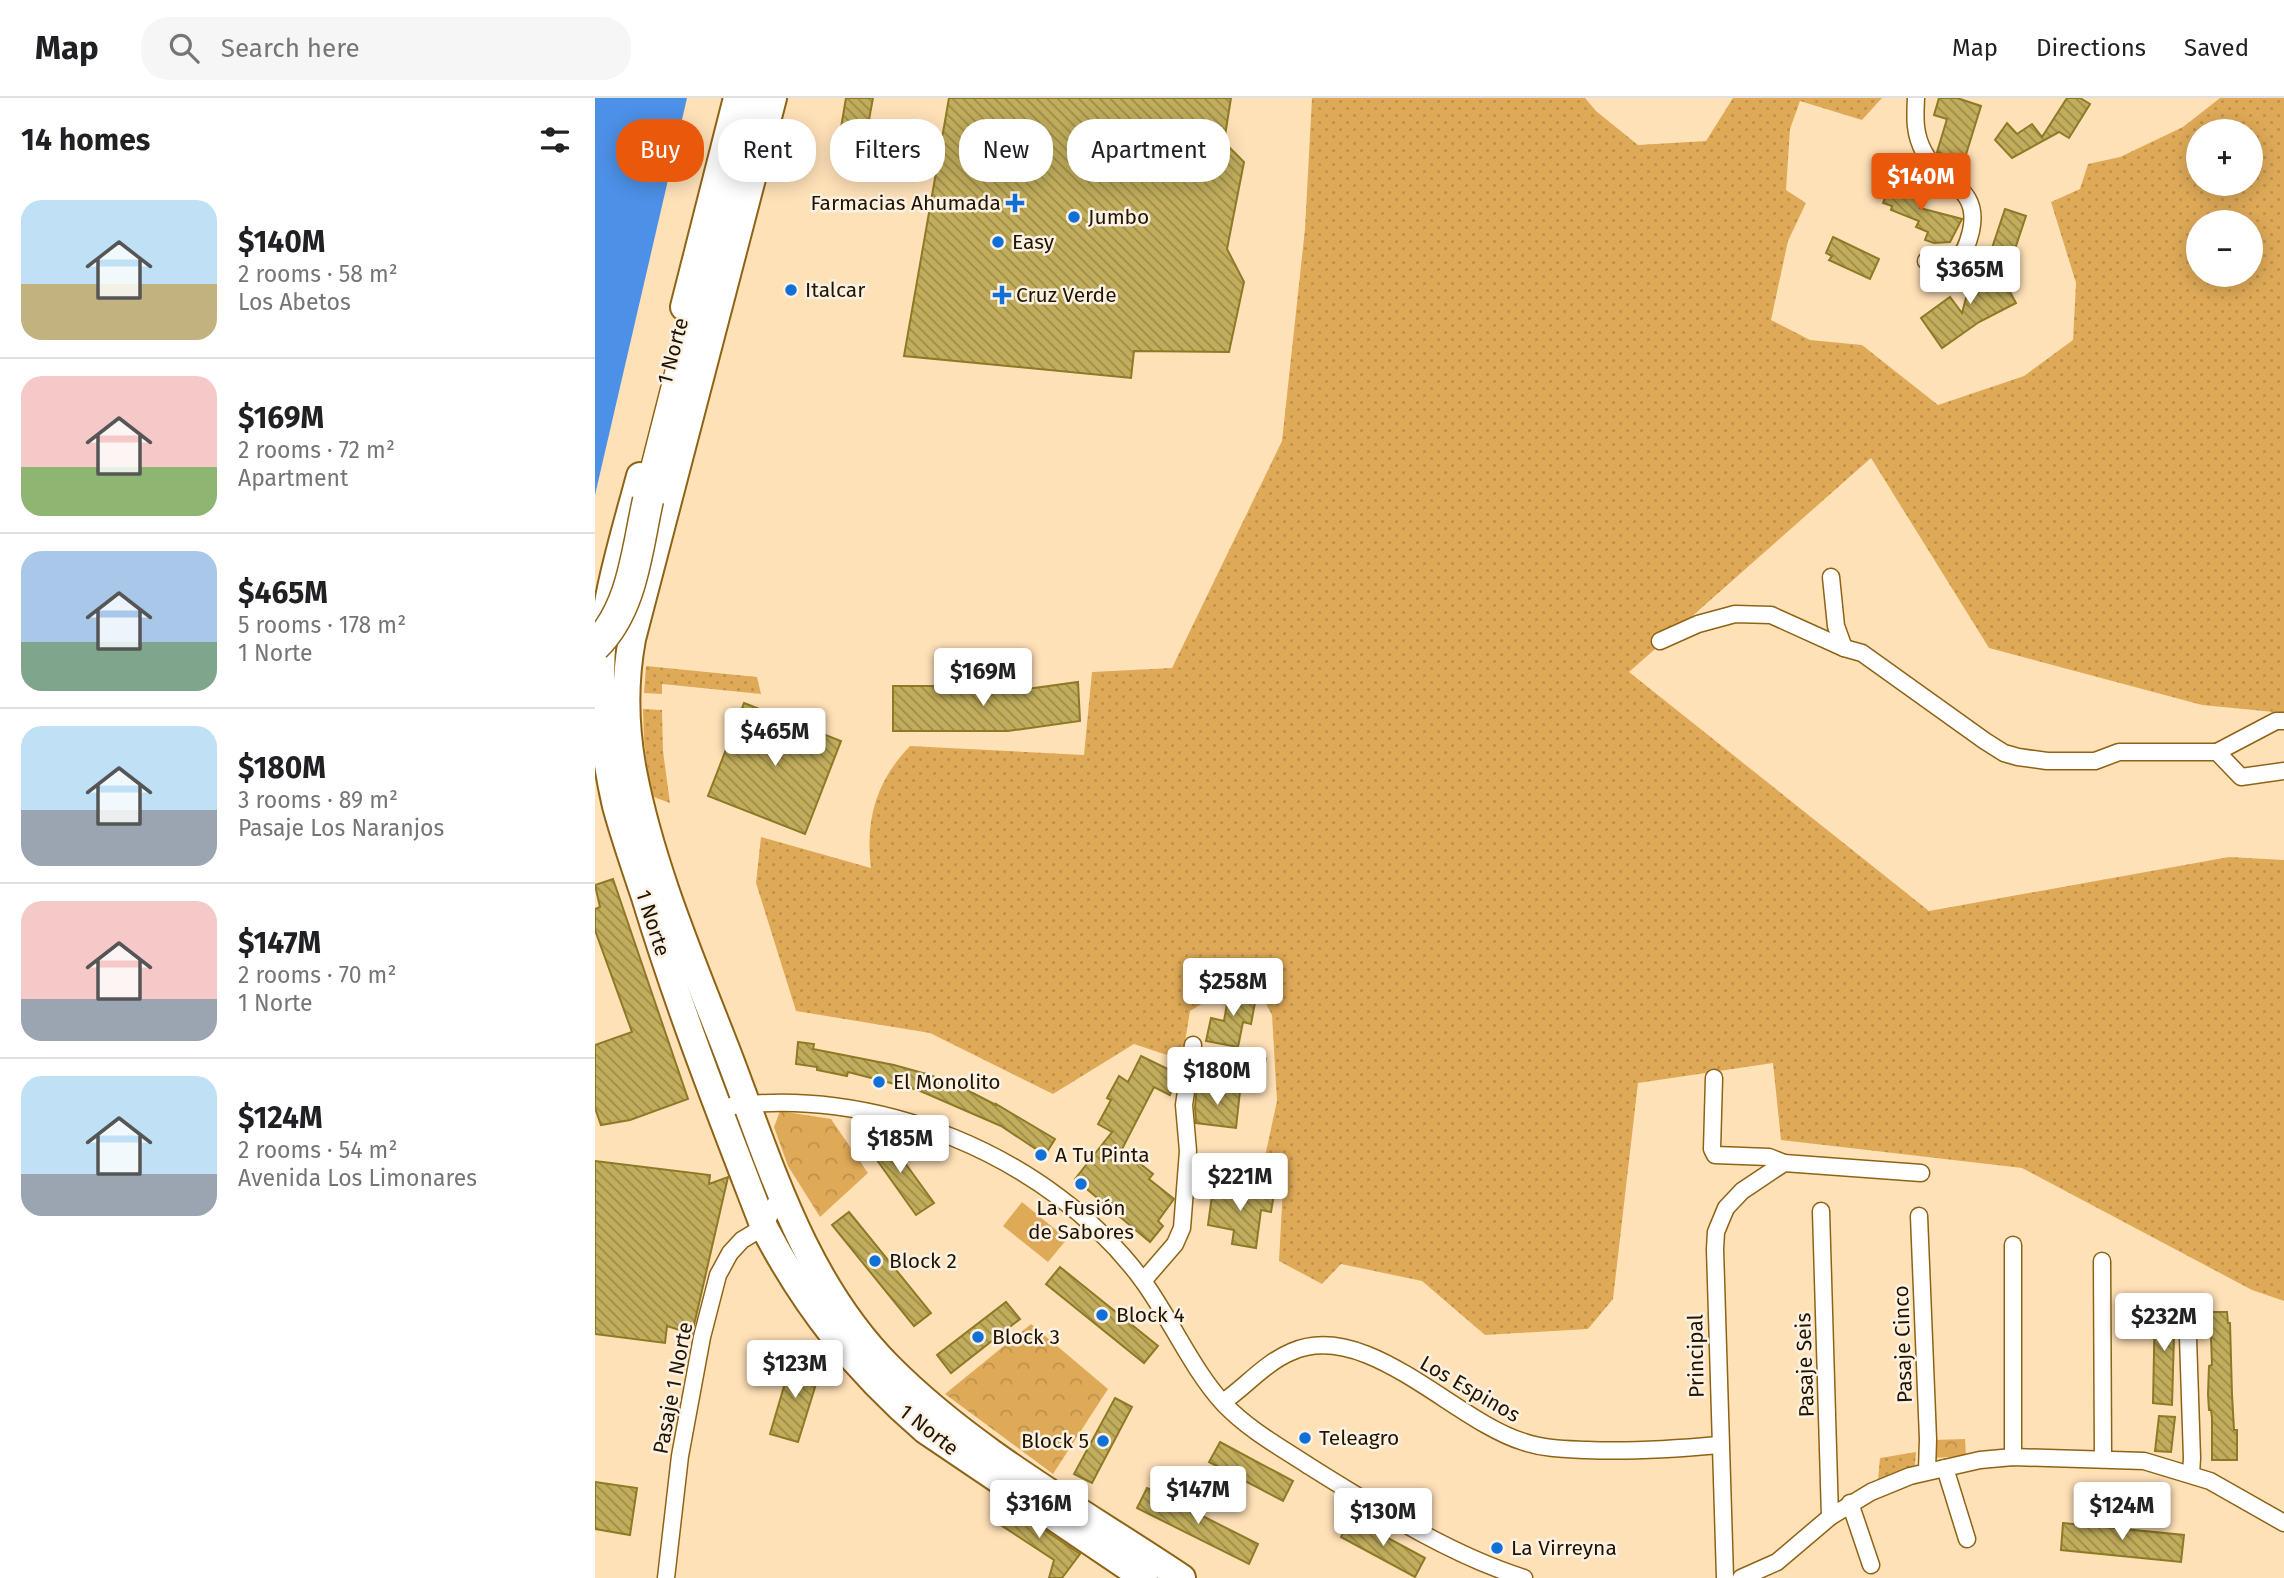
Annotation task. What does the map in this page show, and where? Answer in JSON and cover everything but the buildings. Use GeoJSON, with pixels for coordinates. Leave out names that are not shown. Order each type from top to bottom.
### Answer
{"type":"FeatureCollection","features":[{"type":"Feature","properties":{"kind":"highway"},"geometry":{"type":"LineString","coordinates":[[595,646],[614,624],[624,601],[692,323],[728,207],[756,98]]}},
{"type":"Feature","properties":{"kind":"main road","name":"1 Norte"},"geometry":{"type":"LineString","coordinates":[[737,98],[616,567],[604,634],[601,673],[603,726],[617,808],[660,945],[764,1227],[817,1316],[838,1343],[894,1403],[925,1430],[1144,1578]]}},
{"type":"Feature","properties":{"kind":"main road","name":"1 Norte"},"geometry":{"type":"LineString","coordinates":[[773,98],[632,639],[626,675],[632,769],[647,830],[697,975],[781,1192],[797,1232],[828,1290],[886,1364],[939,1412],[1053,1493],[1182,1578]]}},
{"type":"Feature","properties":{"kind":"street"},"geometry":{"type":"LineString","coordinates":[[1916,98],[1915,121],[1918,139],[1925,155],[1967,197],[1973,210],[1969,240],[1957,261],[1926,261]]}},
{"type":"Feature","properties":{"kind":"street"},"geometry":{"type":"LineString","coordinates":[[1831,577],[1836,626],[1844,648]]}},
{"type":"Feature","properties":{"kind":"street"},"geometry":{"type":"LineString","coordinates":[[1660,640],[1698,624],[1735,614],[1771,615],[1844,648],[1862,653],[2004,753],[2047,761],[2095,761],[2119,752],[2217,752],[2276,722],[2284,721]]}},
{"type":"Feature","properties":{"kind":"street"},"geometry":{"type":"LineString","coordinates":[[2217,752],[2241,777],[2284,771]]}},
{"type":"Feature","properties":{"kind":"street"},"geometry":{"type":"LineString","coordinates":[[1143,1281],[1175,1244],[1182,1228],[1188,1151],[1184,1105],[1193,1045]]}},
{"type":"Feature","properties":{"kind":"street"},"geometry":{"type":"LineString","coordinates":[[1714,1078],[1714,1155],[1769,1157],[1784,1163],[1921,1173]]}},
{"type":"Feature","properties":{"kind":"street"},"geometry":{"type":"LineString","coordinates":[[718,1108],[770,1101],[842,1107],[903,1119],[950,1135],[997,1158],[1056,1197],[1102,1236],[1143,1281],[1223,1402],[1248,1427],[1388,1514],[1480,1562],[1524,1578]]}},
{"type":"Feature","properties":{"kind":"street","name":"Principal"},"geometry":{"type":"LineString","coordinates":[[1725,1578],[1719,1445],[1716,1232],[1726,1208],[1742,1191],[1784,1163]]}},
{"type":"Feature","properties":{"kind":"street","name":"Pasaje 1 Norte"},"geometry":{"type":"LineString","coordinates":[[666,1578],[680,1456],[702,1337],[718,1275],[730,1253],[742,1240],[764,1227],[781,1192]]}},
{"type":"Feature","properties":{"kind":"street","name":"Pasaje Seis"},"geometry":{"type":"LineString","coordinates":[[1821,1211],[1830,1517]]}},
{"type":"Feature","properties":{"kind":"street","name":"Pasaje Cinco"},"geometry":{"type":"LineString","coordinates":[[1919,1216],[1927,1471]]}},
{"type":"Feature","properties":{"kind":"street"},"geometry":{"type":"LineString","coordinates":[[764,1227],[786,1240],[828,1290]]}},
{"type":"Feature","properties":{"kind":"street"},"geometry":{"type":"LineString","coordinates":[[2013,1245],[2013,1457]]}},
{"type":"Feature","properties":{"kind":"street"},"geometry":{"type":"LineString","coordinates":[[2102,1261],[2103,1458]]}},
{"type":"Feature","properties":{"kind":"street"},"geometry":{"type":"LineString","coordinates":[[2187,1307],[2191,1474]]}},
{"type":"Feature","properties":{"kind":"street","name":"Los Espinos"},"geometry":{"type":"LineString","coordinates":[[1223,1402],[1287,1353],[1311,1345],[1337,1345],[1364,1353],[1493,1429],[1523,1442],[1555,1449],[1636,1452],[1719,1445]]}},
{"type":"Feature","properties":{"kind":"street"},"geometry":{"type":"LineString","coordinates":[[1741,1578],[1777,1562],[1850,1503],[1893,1482],[1927,1471],[1980,1460],[2013,1457],[2144,1461],[2210,1481],[2284,1523]]}},
{"type":"Feature","properties":{"kind":"street"},"geometry":{"type":"LineString","coordinates":[[1945,1468],[1967,1539]]}},
{"type":"Feature","properties":{"kind":"street"},"geometry":{"type":"LineString","coordinates":[[1850,1503],[1871,1565]]}},
{"type":"Feature","properties":{"kind":"green space"},"geometry":{"type":"Polygon","coordinates":[[[1312,98],[1585,98],[1596,111],[1638,145],[1706,141],[1733,98],[1882,98],[1862,120],[1800,101],[1790,129],[1786,190],[1806,203],[1788,241],[1771,320],[1810,340],[1862,345],[1938,405],[2024,376],[2073,340],[2076,283],[2051,202],[2080,189],[2088,164],[2120,157],[2186,125],[2186,196],[2263,196],[2263,119],[2193,119],[2220,98],[2284,98],[2284,713],[2202,705],[1989,648],[1871,458],[1629,672],[1929,911],[2229,857],[2284,860],[2284,1301],[2252,1290],[2022,1168],[1781,1140],[1773,1063],[1638,1083],[1613,1299],[1588,1329],[1485,1335],[1422,1281],[1341,1264],[1322,1284],[1279,1261],[1283,1187],[1264,1161],[1277,1101],[1272,1015],[1260,993],[1230,987],[1190,1011],[1182,1060],[1134,1044],[1053,1094],[930,1033],[796,1011],[756,883],[761,837],[871,868],[870,834],[875,802],[889,773],[910,746],[1084,755],[1092,672],[1172,668],[1282,441],[1305,229],[1312,98]]]}},
{"type":"Feature","properties":{"kind":"green space"},"geometry":{"type":"Polygon","coordinates":[[[646,666],[757,677],[761,694],[662,684],[662,694],[644,693],[646,666]]]}},
{"type":"Feature","properties":{"kind":"green space"},"geometry":{"type":"Polygon","coordinates":[[[643,709],[662,710],[663,751],[670,803],[651,796],[643,709]]]}},
{"type":"Feature","properties":{"kind":"green space"},"geometry":{"type":"Polygon","coordinates":[[[780,1111],[831,1119],[868,1173],[820,1217],[788,1166],[774,1127],[780,1111]]]}},
{"type":"Feature","properties":{"kind":"green space"},"geometry":{"type":"Polygon","coordinates":[[[1022,1202],[1067,1239],[1048,1262],[1003,1226],[1022,1202]]]}},
{"type":"Feature","properties":{"kind":"green space"},"geometry":{"type":"Polygon","coordinates":[[[1031,1324],[1108,1389],[1053,1474],[945,1394],[1031,1324]]]}},
{"type":"Feature","properties":{"kind":"green space"},"geometry":{"type":"Polygon","coordinates":[[[1965,1439],[1966,1456],[1933,1458],[1933,1440],[1965,1439]]]}},
{"type":"Feature","properties":{"kind":"green space"},"geometry":{"type":"Polygon","coordinates":[[[1916,1452],[1915,1465],[1878,1480],[1880,1458],[1916,1452]]]}},
{"type":"Feature","properties":{"kind":"water"},"geometry":{"type":"Polygon","coordinates":[[[595,98],[687,98],[682,119],[616,119],[616,182],[668,182],[595,495],[595,98]]]}},
{"type":"Feature","properties":{"kind":"place","name":"Farmacias Ahumada"},"geometry":{"type":"Point","coordinates":[1015,203]}},
{"type":"Feature","properties":{"kind":"place","name":"Jumbo"},"geometry":{"type":"Point","coordinates":[1074,217]}},
{"type":"Feature","properties":{"kind":"place","name":"Easy"},"geometry":{"type":"Point","coordinates":[998,242]}},
{"type":"Feature","properties":{"kind":"place","name":"Italcar"},"geometry":{"type":"Point","coordinates":[791,290]}},
{"type":"Feature","properties":{"kind":"place","name":"Cruz Verde"},"geometry":{"type":"Point","coordinates":[1002,295]}},
{"type":"Feature","properties":{"kind":"place","name":"El Monolito"},"geometry":{"type":"Point","coordinates":[879,1082]}},
{"type":"Feature","properties":{"kind":"place","name":"A Tu Pinta"},"geometry":{"type":"Point","coordinates":[1041,1155]}},
{"type":"Feature","properties":{"kind":"place","name":"La Fusión de Sabores"},"geometry":{"type":"Point","coordinates":[1081,1184]}},
{"type":"Feature","properties":{"kind":"place","name":"Block 2"},"geometry":{"type":"Point","coordinates":[875,1261]}},
{"type":"Feature","properties":{"kind":"place","name":"Block 4"},"geometry":{"type":"Point","coordinates":[1102,1315]}},
{"type":"Feature","properties":{"kind":"place","name":"Block 3"},"geometry":{"type":"Point","coordinates":[978,1337]}},
{"type":"Feature","properties":{"kind":"place","name":"Teleagro"},"geometry":{"type":"Point","coordinates":[1305,1438]}},
{"type":"Feature","properties":{"kind":"place","name":"Block 5"},"geometry":{"type":"Point","coordinates":[1103,1441]}},
{"type":"Feature","properties":{"kind":"place","name":"La Virreyna"},"geometry":{"type":"Point","coordinates":[1497,1548]}}]}
